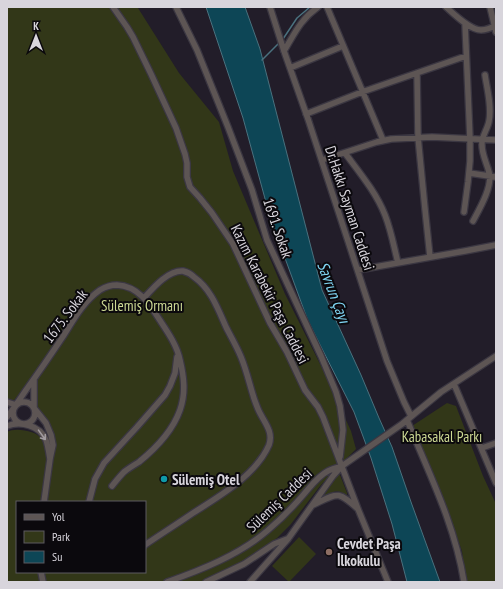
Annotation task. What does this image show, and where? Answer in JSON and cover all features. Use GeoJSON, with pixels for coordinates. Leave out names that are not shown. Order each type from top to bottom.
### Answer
{"type":"FeatureCollection","features":[{"type":"Feature","properties":{"kind":"street","name":"Kazım Karabekir Paşa Caddesi"},"geometry":{"type":"LineString","coordinates":[[112,7],[133,37],[173,122],[185,154],[187,163],[187,177],[190,187],[228,235],[270,324],[287,352],[305,390],[318,407],[323,417],[388,582]]}},
{"type":"Feature","properties":{"kind":"street","name":"1691. Sokak"},"geometry":{"type":"LineString","coordinates":[[176,7],[200,56],[231,134],[252,190],[266,240],[336,392],[342,414],[343,430],[340,460]]}},
{"type":"Feature","properties":{"kind":"street","name":"Dr.Hakkı Sayman Caddesi"},"geometry":{"type":"LineString","coordinates":[[270,7],[284,52],[322,160],[387,362],[404,402],[407,420],[450,526],[460,561],[464,582]]}},
{"type":"Feature","properties":{"kind":"street"},"geometry":{"type":"LineString","coordinates":[[284,52],[301,22],[308,14],[318,7]]}},
{"type":"Feature","properties":{"kind":"street"},"geometry":{"type":"LineString","coordinates":[[327,7],[383,140]]}},
{"type":"Feature","properties":{"kind":"street"},"geometry":{"type":"LineString","coordinates":[[446,7],[476,30],[490,29],[495,26],[490,7]]}},
{"type":"Feature","properties":{"kind":"street"},"geometry":{"type":"LineString","coordinates":[[464,212],[469,173],[470,138],[465,23]]}},
{"type":"Feature","properties":{"kind":"street"},"geometry":{"type":"LineString","coordinates":[[290,68],[343,46]]}},
{"type":"Feature","properties":{"kind":"street"},"geometry":{"type":"LineString","coordinates":[[306,114],[362,92],[466,56]]}},
{"type":"Feature","properties":{"kind":"street"},"geometry":{"type":"LineString","coordinates":[[416,73],[418,137],[430,257]]}},
{"type":"Feature","properties":{"kind":"street"},"geometry":{"type":"LineString","coordinates":[[473,221],[487,191],[489,176],[489,171],[484,158],[482,139],[490,119],[485,75]]}},
{"type":"Feature","properties":{"kind":"street"},"geometry":{"type":"LineString","coordinates":[[322,160],[383,140],[418,137],[496,140]]}},
{"type":"Feature","properties":{"kind":"street"},"geometry":{"type":"LineString","coordinates":[[345,153],[373,192],[382,208],[390,230],[398,263]]}},
{"type":"Feature","properties":{"kind":"street"},"geometry":{"type":"LineString","coordinates":[[469,173],[496,177]]}},
{"type":"Feature","properties":{"kind":"street"},"geometry":{"type":"LineString","coordinates":[[358,270],[496,245]]}},
{"type":"Feature","properties":{"kind":"street"},"geometry":{"type":"LineString","coordinates":[[144,298],[167,276],[177,272],[185,271],[202,283],[214,300],[241,358],[256,405],[269,429],[270,439],[264,454],[256,465],[242,479],[203,507],[146,544]]}},
{"type":"Feature","properties":{"kind":"street","name":"1675. Sokak"},"geometry":{"type":"LineString","coordinates":[[8,414],[16,405],[90,298],[105,287],[113,285],[126,286],[135,291],[144,298],[167,332],[178,352],[183,371],[184,386],[182,403],[180,412],[169,431],[157,445],[124,472],[112,486]]}},
{"type":"Feature","properties":{"kind":"street"},"geometry":{"type":"LineString","coordinates":[[89,501],[95,479],[104,463],[165,395],[175,373],[178,352]]}},
{"type":"Feature","properties":{"kind":"street"},"geometry":{"type":"LineString","coordinates":[[250,582],[288,539],[330,480],[342,466],[407,420],[427,403],[496,356]]}},
{"type":"Feature","properties":{"kind":"street"},"geometry":{"type":"LineString","coordinates":[[7,426],[12,424],[28,424],[35,416],[34,379]]}},
{"type":"Feature","properties":{"kind":"street"},"geometry":{"type":"LineString","coordinates":[[454,384],[496,483]]}},
{"type":"Feature","properties":{"kind":"street"},"geometry":{"type":"LineString","coordinates":[[7,402],[16,405]]}},
{"type":"Feature","properties":{"kind":"street"},"geometry":{"type":"LineString","coordinates":[[44,501],[53,445],[52,435],[46,423],[30,403],[22,402],[16,405],[13,415],[16,420],[21,424],[30,426],[40,432],[45,439],[50,459]]}},
{"type":"Feature","properties":{"kind":"street"},"geometry":{"type":"LineString","coordinates":[[482,448],[496,443]]}},
{"type":"Feature","properties":{"kind":"street","name":"Sülemiş Caddesi"},"geometry":{"type":"LineString","coordinates":[[167,582],[207,567],[251,543],[275,524],[304,495],[318,478],[329,471],[342,466]]}},
{"type":"Feature","properties":{"kind":"street"},"geometry":{"type":"LineString","coordinates":[[313,505],[337,495],[342,496],[358,509]]}},
{"type":"Feature","properties":{"kind":"street"},"geometry":{"type":"LineString","coordinates":[[206,582],[244,564],[274,544],[288,539]]}},
{"type":"Feature","properties":{"kind":"green space","name":"Sülemiş Ormanı"},"geometry":{"type":"Polygon","coordinates":[[[7,7],[136,7],[179,73],[219,122],[233,171],[285,294],[325,374],[351,431],[356,449],[320,486],[291,524],[277,538],[243,562],[201,582],[7,582],[7,432],[20,430],[31,432],[42,439],[52,429],[36,403],[36,389],[27,384],[7,409],[7,7]]]}},
{"type":"Feature","properties":{"kind":"green space","name":"Kabasakal Parkı"},"geometry":{"type":"Polygon","coordinates":[[[447,403],[456,406],[483,476],[496,504],[496,582],[466,582],[462,551],[440,491],[412,426],[447,403]]]}},
{"type":"Feature","properties":{"kind":"green space"},"geometry":{"type":"Polygon","coordinates":[[[338,475],[340,475],[347,495],[336,491],[322,498],[338,475]]]}},
{"type":"Feature","properties":{"kind":"green space"},"geometry":{"type":"Polygon","coordinates":[[[299,537],[316,554],[289,582],[272,566],[299,537]]]}},
{"type":"Feature","properties":{"kind":"water"},"geometry":{"type":"Polygon","coordinates":[[[206,7],[245,7],[260,49],[322,290],[392,447],[440,582],[407,582],[392,524],[371,458],[354,412],[308,321],[270,217],[243,118],[206,7]]]}},
{"type":"Feature","properties":{"kind":"waterway"},"geometry":{"type":"LineString","coordinates":[[283,39],[297,18],[310,7]]}},
{"type":"Feature","properties":{"kind":"waterway"},"geometry":{"type":"LineString","coordinates":[[262,60],[280,42]]}},
{"type":"Feature","properties":{"kind":"place","name":"Sülemiş Otel"},"geometry":{"type":"Point","coordinates":[164,479]}},
{"type":"Feature","properties":{"kind":"place","name":"Cevdet Paşa İlkokulu"},"geometry":{"type":"Point","coordinates":[329,552]}},
{"type":"Feature","properties":{"kind":"water label","name":"Savrun Çayı"},"geometry":{"type":"Point","coordinates":[334,292]}}]}
